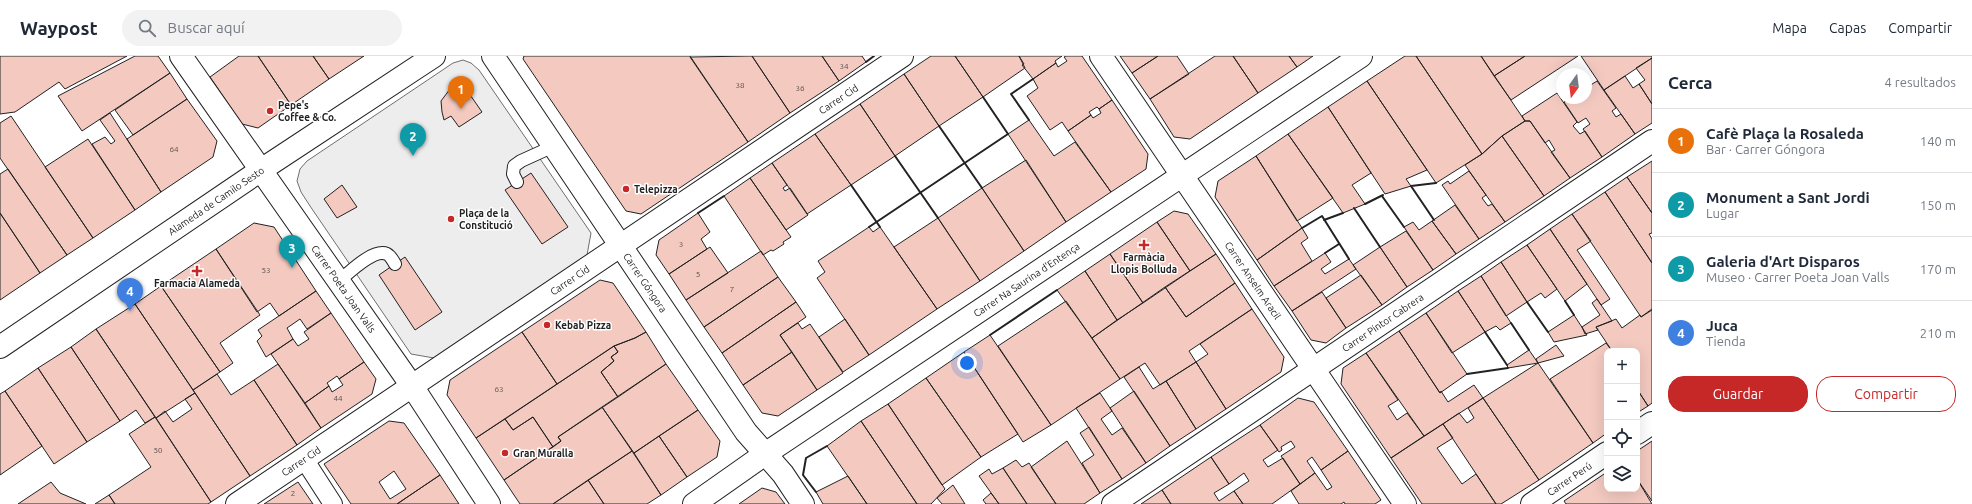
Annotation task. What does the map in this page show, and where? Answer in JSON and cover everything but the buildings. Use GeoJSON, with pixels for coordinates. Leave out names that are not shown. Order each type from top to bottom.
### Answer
{"type":"FeatureCollection","features":[{"type":"Feature","properties":{"kind":"street","name":"Carrer Poeta Joan Valls"},"geometry":{"type":"LineString","coordinates":[[181,56],[412,386],[489,504]]}},
{"type":"Feature","properties":{"kind":"street","name":"Alameda de Camilo Sesto"},"geometry":{"type":"LineString","coordinates":[[0,347],[260,170],[434,56]]}},
{"type":"Feature","properties":{"kind":"street","name":"Carrer Góngora"},"geometry":{"type":"LineString","coordinates":[[493,56],[746,432],[783,474],[803,504]]}},
{"type":"Feature","properties":{"kind":"street","name":"Carrer Cid"},"geometry":{"type":"LineString","coordinates":[[237,504],[902,56]]}},
{"type":"Feature","properties":{"kind":"street","name":"Carrer Anselm Aracil"},"geometry":{"type":"LineString","coordinates":[[1101,56],[1404,504]]}},
{"type":"Feature","properties":{"kind":"street","name":"Carrer Na Saurina d'Entença"},"geometry":{"type":"LineString","coordinates":[[694,504],[765,454],[1182,177],[1361,56]]}},
{"type":"Feature","properties":{"kind":"street","name":"Carrer Pintor Cabrera"},"geometry":{"type":"LineString","coordinates":[[1113,504],[1652,141]]}},
{"type":"Feature","properties":{"kind":"street"},"geometry":{"type":"LineString","coordinates":[[1640,431],[1652,423]]}},
{"type":"Feature","properties":{"kind":"street","name":"Carrer Perú"},"geometry":{"type":"LineString","coordinates":[[1532,504],[1604,455]]}},
{"type":"Feature","properties":{"kind":"street"},"geometry":{"type":"LineString","coordinates":[[304,459],[333,504]]}},
{"type":"Feature","properties":{"kind":"lane"},"geometry":{"type":"LineString","coordinates":[[518,182],[513,174],[514,166],[554,146]]}},
{"type":"Feature","properties":{"kind":"lane"},"geometry":{"type":"LineString","coordinates":[[339,281],[373,254],[382,253],[389,255],[395,264]]}},
{"type":"Feature","properties":{"kind":"shaded area","name":"Plaça de la Constitució"},"geometry":{"type":"Polygon","coordinates":[[[463,60],[471,63],[479,70],[591,233],[587,255],[434,358],[411,354],[310,206],[301,192],[297,181],[300,169],[307,161],[453,63],[463,60]]]}},
{"type":"Feature","properties":{"kind":"wall"},"geometry":{"type":"LineString","coordinates":[[866,62],[874,56]]}},
{"type":"Feature","properties":{"kind":"wall"},"geometry":{"type":"LineString","coordinates":[[1029,120],[1011,94],[1033,79]]}},
{"type":"Feature","properties":{"kind":"wall"},"geometry":{"type":"LineString","coordinates":[[869,227],[1008,134],[983,97]]}},
{"type":"Feature","properties":{"kind":"wall"},"geometry":{"type":"LineString","coordinates":[[939,126],[982,188]]}},
{"type":"Feature","properties":{"kind":"wall"},"geometry":{"type":"LineString","coordinates":[[895,156],[938,218]]}},
{"type":"Feature","properties":{"kind":"wall"},"geometry":{"type":"LineString","coordinates":[[1434,220],[1411,186],[1436,183]]}},
{"type":"Feature","properties":{"kind":"wall"},"geometry":{"type":"LineString","coordinates":[[851,185],[880,227]]}},
{"type":"Feature","properties":{"kind":"wall"},"geometry":{"type":"LineString","coordinates":[[1365,204],[1383,195]]}},
{"type":"Feature","properties":{"kind":"wall"},"geometry":{"type":"LineString","coordinates":[[698,213],[724,196]]}},
{"type":"Feature","properties":{"kind":"wall"},"geometry":{"type":"LineString","coordinates":[[1382,196],[1404,227]]}},
{"type":"Feature","properties":{"kind":"wall"},"geometry":{"type":"LineString","coordinates":[[1354,208],[1380,247]]}},
{"type":"Feature","properties":{"kind":"wall"},"geometry":{"type":"LineString","coordinates":[[1324,220],[1343,213]]}},
{"type":"Feature","properties":{"kind":"wall"},"geometry":{"type":"LineString","coordinates":[[1302,228],[1322,216],[1349,259]]}},
{"type":"Feature","properties":{"kind":"wall"},"geometry":{"type":"LineString","coordinates":[[1325,253],[1339,244]]}},
{"type":"Feature","properties":{"kind":"wall"},"geometry":{"type":"LineString","coordinates":[[990,335],[1057,290]]}},
{"type":"Feature","properties":{"kind":"wall"},"geometry":{"type":"LineString","coordinates":[[1565,301],[1574,315]]}},
{"type":"Feature","properties":{"kind":"wall"},"geometry":{"type":"LineString","coordinates":[[1527,302],[1548,332]]}},
{"type":"Feature","properties":{"kind":"wall"},"geometry":{"type":"LineString","coordinates":[[1511,323],[1529,350]]}},
{"type":"Feature","properties":{"kind":"wall"},"geometry":{"type":"LineString","coordinates":[[1485,332],[1507,365]]}},
{"type":"Feature","properties":{"kind":"wall"},"geometry":{"type":"LineString","coordinates":[[1467,374],[1508,368]]}},
{"type":"Feature","properties":{"kind":"wall"},"geometry":{"type":"LineString","coordinates":[[816,492],[803,475],[806,458],[827,446]]}},
{"type":"Feature","properties":{"kind":"place","name":"Cafè Plaça la Rosaleda"},"geometry":{"type":"Point","coordinates":[461,109]}},
{"type":"Feature","properties":{"kind":"place","name":"Pepe's Coffee & Co."},"geometry":{"type":"Point","coordinates":[270,111]}},
{"type":"Feature","properties":{"kind":"place","name":"Monument a Sant Jordi"},"geometry":{"type":"Point","coordinates":[413,156]}},
{"type":"Feature","properties":{"kind":"place","name":"Telepizza"},"geometry":{"type":"Point","coordinates":[626,189]}},
{"type":"Feature","properties":{"kind":"place","name":"Plaça de la Constitució"},"geometry":{"type":"Point","coordinates":[451,219]}},
{"type":"Feature","properties":{"kind":"place","name":"Farmàcia Llopis Bolluda"},"geometry":{"type":"Point","coordinates":[1144,245]}},
{"type":"Feature","properties":{"kind":"place","name":"Galeria d'Art Disparos"},"geometry":{"type":"Point","coordinates":[292,268]}},
{"type":"Feature","properties":{"kind":"place","name":"Farmacia Alameda"},"geometry":{"type":"Point","coordinates":[197,271]}},
{"type":"Feature","properties":{"kind":"place","name":"Juca"},"geometry":{"type":"Point","coordinates":[130,311]}},
{"type":"Feature","properties":{"kind":"place","name":"Kebab Pizza"},"geometry":{"type":"Point","coordinates":[547,325]}},
{"type":"Feature","properties":{"kind":"place","name":"Gran Muralla"},"geometry":{"type":"Point","coordinates":[505,453]}}]}
